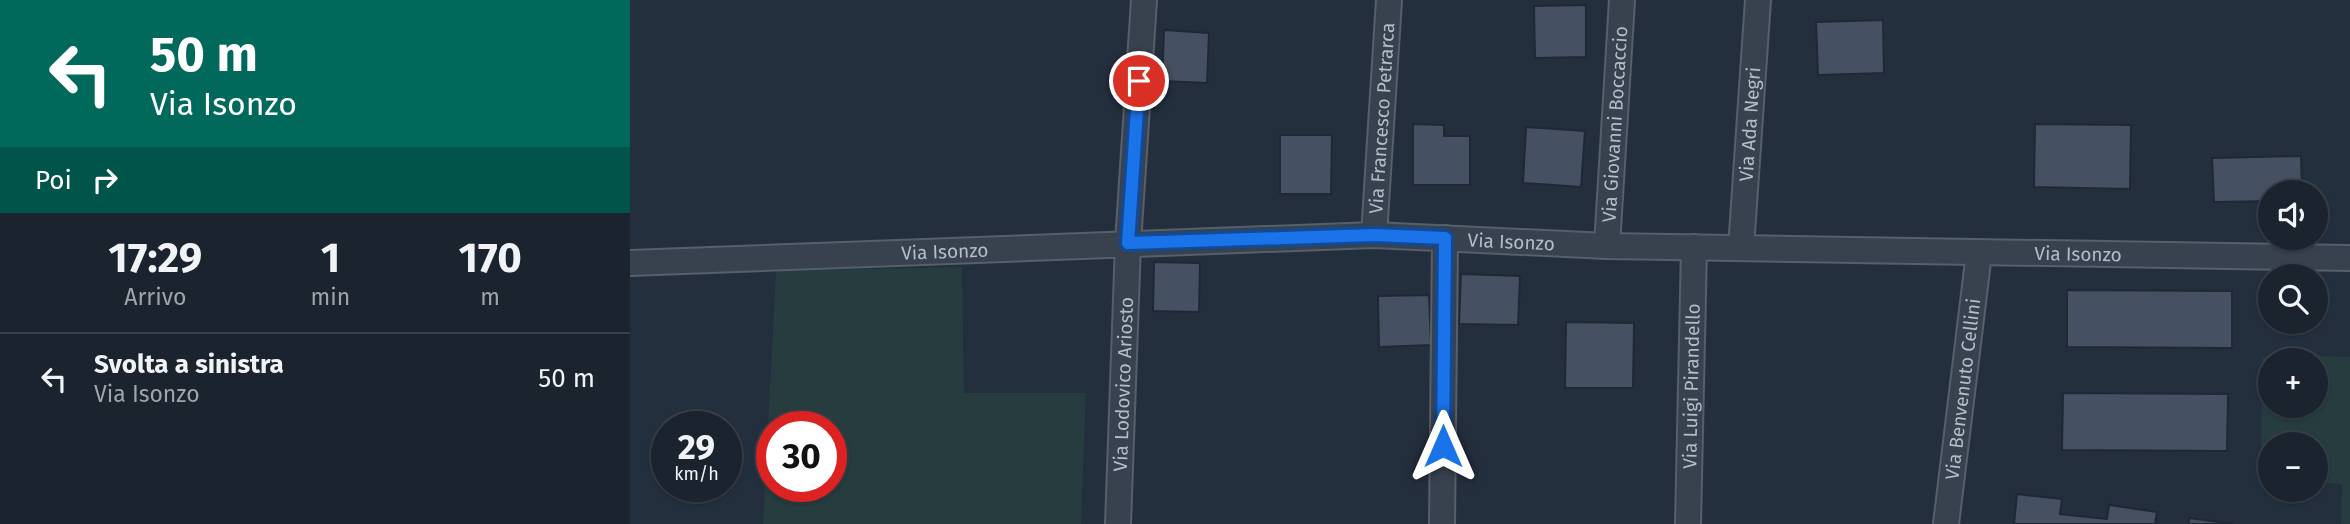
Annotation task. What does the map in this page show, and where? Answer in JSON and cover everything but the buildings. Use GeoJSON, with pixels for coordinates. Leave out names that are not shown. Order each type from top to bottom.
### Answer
{"type":"FeatureCollection","features":[{"type":"Feature","properties":{"kind":"street","name":"Via Lodovico Ariosto"},"geometry":{"type":"LineString","coordinates":[[1118,524],[1128,243],[1144,0]]}},
{"type":"Feature","properties":{"kind":"street","name":"Via Francesco Petrarca"},"geometry":{"type":"LineString","coordinates":[[1374,235],[1389,0]]}},
{"type":"Feature","properties":{"kind":"street","name":"Via Giovanni Boccaccio"},"geometry":{"type":"LineString","coordinates":[[1607,246],[1622,0]]}},
{"type":"Feature","properties":{"kind":"street","name":"Via Ada Negri"},"geometry":{"type":"LineString","coordinates":[[1741,248],[1758,0]]}},
{"type":"Feature","properties":{"kind":"street","name":"Via Isonzo"},"geometry":{"type":"LineString","coordinates":[[630,262],[1374,235],[1607,246],[2350,258]]}},
{"type":"Feature","properties":{"kind":"street"},"geometry":{"type":"LineString","coordinates":[[1442,524],[1445,238]]}},
{"type":"Feature","properties":{"kind":"street","name":"Via Luigi Pirandello"},"geometry":{"type":"LineString","coordinates":[[1688,524],[1694,247]]}},
{"type":"Feature","properties":{"kind":"street","name":"Via Benvenuto Cellini"},"geometry":{"type":"LineString","coordinates":[[1946,524],[1979,253]]}},
{"type":"Feature","properties":{"kind":"green space"},"geometry":{"type":"Polygon","coordinates":[[[962,267],[964,393],[1086,393],[1081,524],[763,524],[764,502],[847,502],[847,411],[769,411],[776,271],[962,267]]]}},
{"type":"Feature","properties":{"kind":"green space"},"geometry":{"type":"Polygon","coordinates":[[[2328,356],[2350,357],[2350,524],[2341,524],[2342,484],[2328,483],[2328,432],[2261,432],[2261,418],[2328,418],[2328,356]]]}},
{"type":"Feature","properties":{"kind":"route"},"geometry":{"type":"LineString","coordinates":[[1139,81],[1128,243],[1374,235],[1445,238],[1443,446]]}}]}
